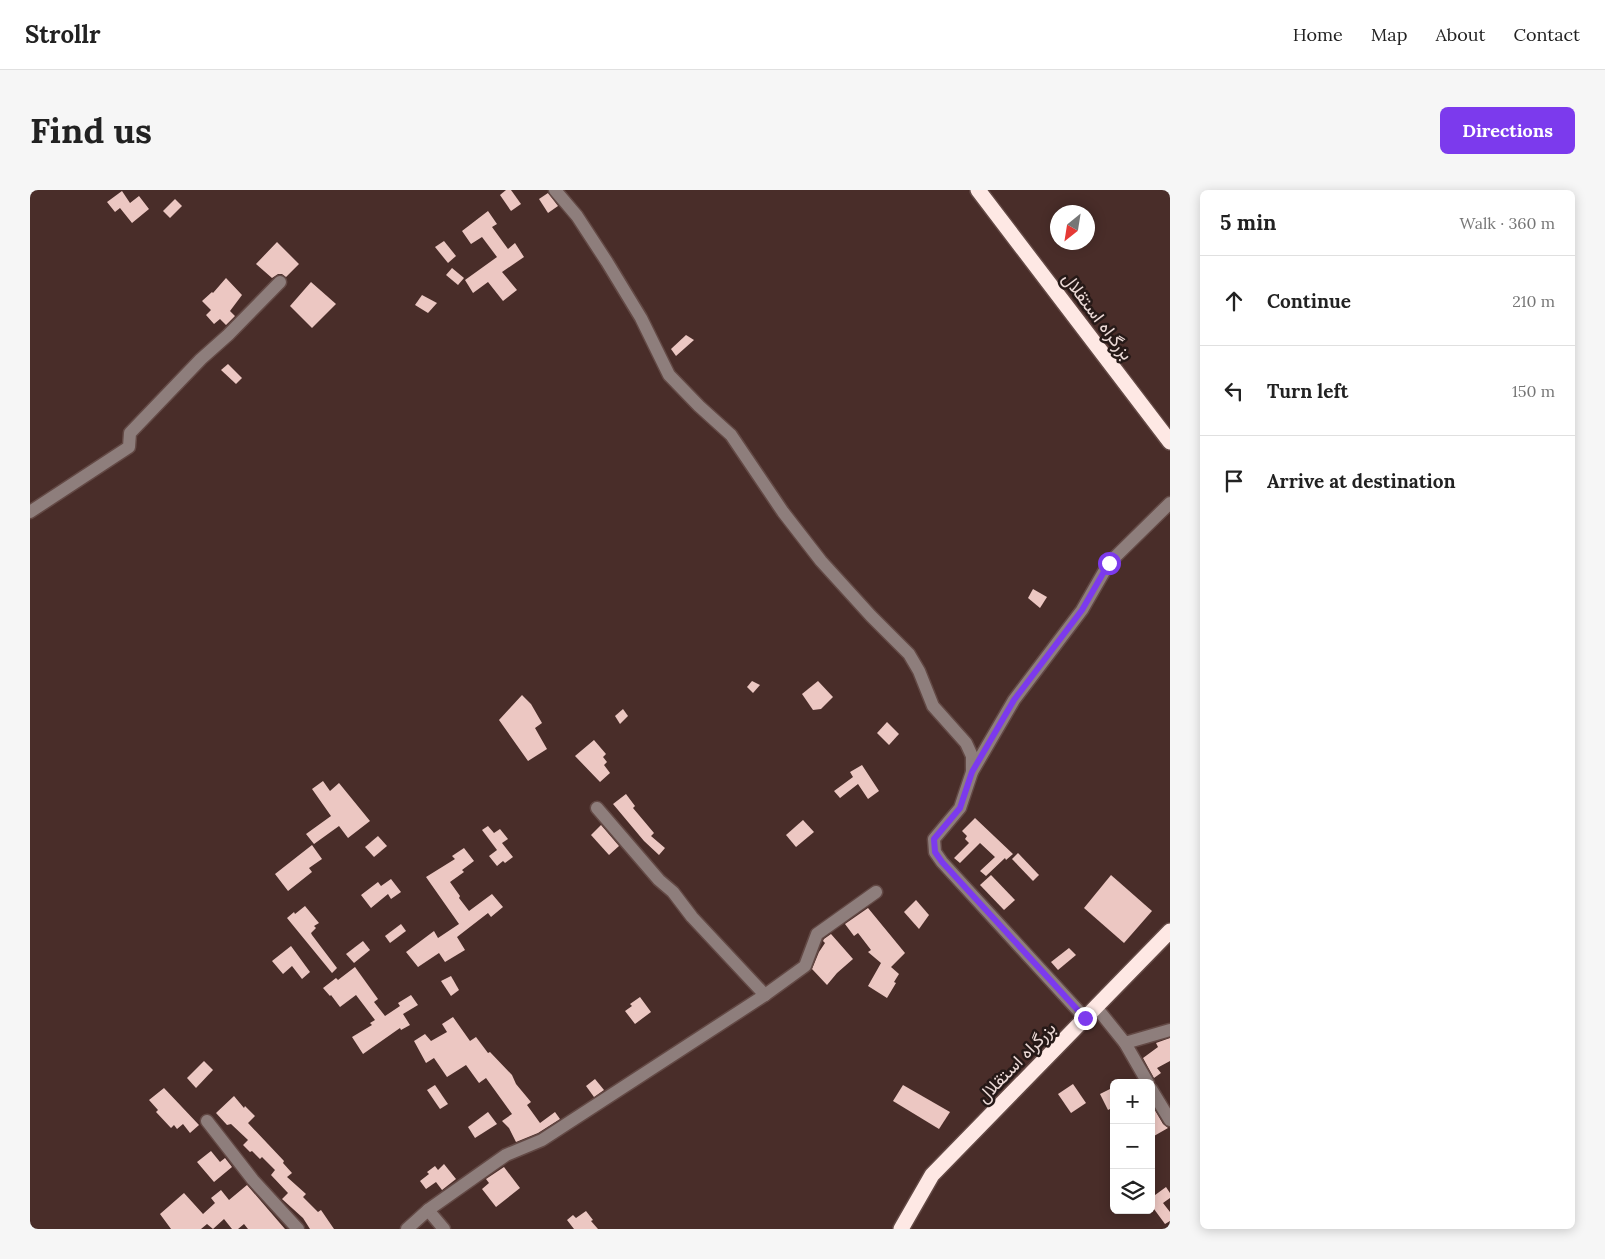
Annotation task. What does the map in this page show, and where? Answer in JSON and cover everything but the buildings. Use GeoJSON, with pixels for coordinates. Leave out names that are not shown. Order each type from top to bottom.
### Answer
{"type":"FeatureCollection","features":[{"type":"Feature","properties":{"kind":"highway","name":"بزرگراه استقلال"},"geometry":{"type":"LineString","coordinates":[[978,190],[1170,442]]}},
{"type":"Feature","properties":{"kind":"highway","name":"بزرگراه استقلال"},"geometry":{"type":"LineString","coordinates":[[901,1229],[932,1175],[1170,931]]}},
{"type":"Feature","properties":{"kind":"street"},"geometry":{"type":"LineString","coordinates":[[555,190],[577,216],[607,262],[641,318],[669,374],[699,406],[731,435],[782,512],[821,561],[909,654],[919,671],[932,706],[966,743],[972,756],[972,772]]}},
{"type":"Feature","properties":{"kind":"street"},"geometry":{"type":"LineString","coordinates":[[30,512],[129,447],[130,432],[200,359],[228,335],[280,282]]}},
{"type":"Feature","properties":{"kind":"street"},"geometry":{"type":"LineString","coordinates":[[1085,1018],[942,862],[935,852],[934,839],[960,808],[972,772],[1014,700],[1082,610],[1109,563],[1170,503]]}},
{"type":"Feature","properties":{"kind":"street"},"geometry":{"type":"LineString","coordinates":[[597,808],[659,880],[673,892],[692,917],[765,995]]}},
{"type":"Feature","properties":{"kind":"street"},"geometry":{"type":"LineString","coordinates":[[407,1229],[428,1210],[506,1154],[542,1140],[765,995],[805,966],[817,934],[876,892]]}},
{"type":"Feature","properties":{"kind":"street"},"geometry":{"type":"LineString","coordinates":[[1096,1007],[1124,1043],[1146,1079]]}},
{"type":"Feature","properties":{"kind":"street"},"geometry":{"type":"LineString","coordinates":[[1124,1043],[1170,1031]]}},
{"type":"Feature","properties":{"kind":"street"},"geometry":{"type":"LineString","coordinates":[[1155,1096],[1170,1120]]}},
{"type":"Feature","properties":{"kind":"street"},"geometry":{"type":"LineString","coordinates":[[207,1121],[253,1180],[296,1228]]}},
{"type":"Feature","properties":{"kind":"street"},"geometry":{"type":"LineString","coordinates":[[428,1210],[444,1229]]}},
{"type":"Feature","properties":{"kind":"route"},"geometry":{"type":"LineString","coordinates":[[1085,1018],[942,862],[935,852],[934,839],[960,808],[972,772],[1014,700],[1082,610],[1109,563]]}}]}
